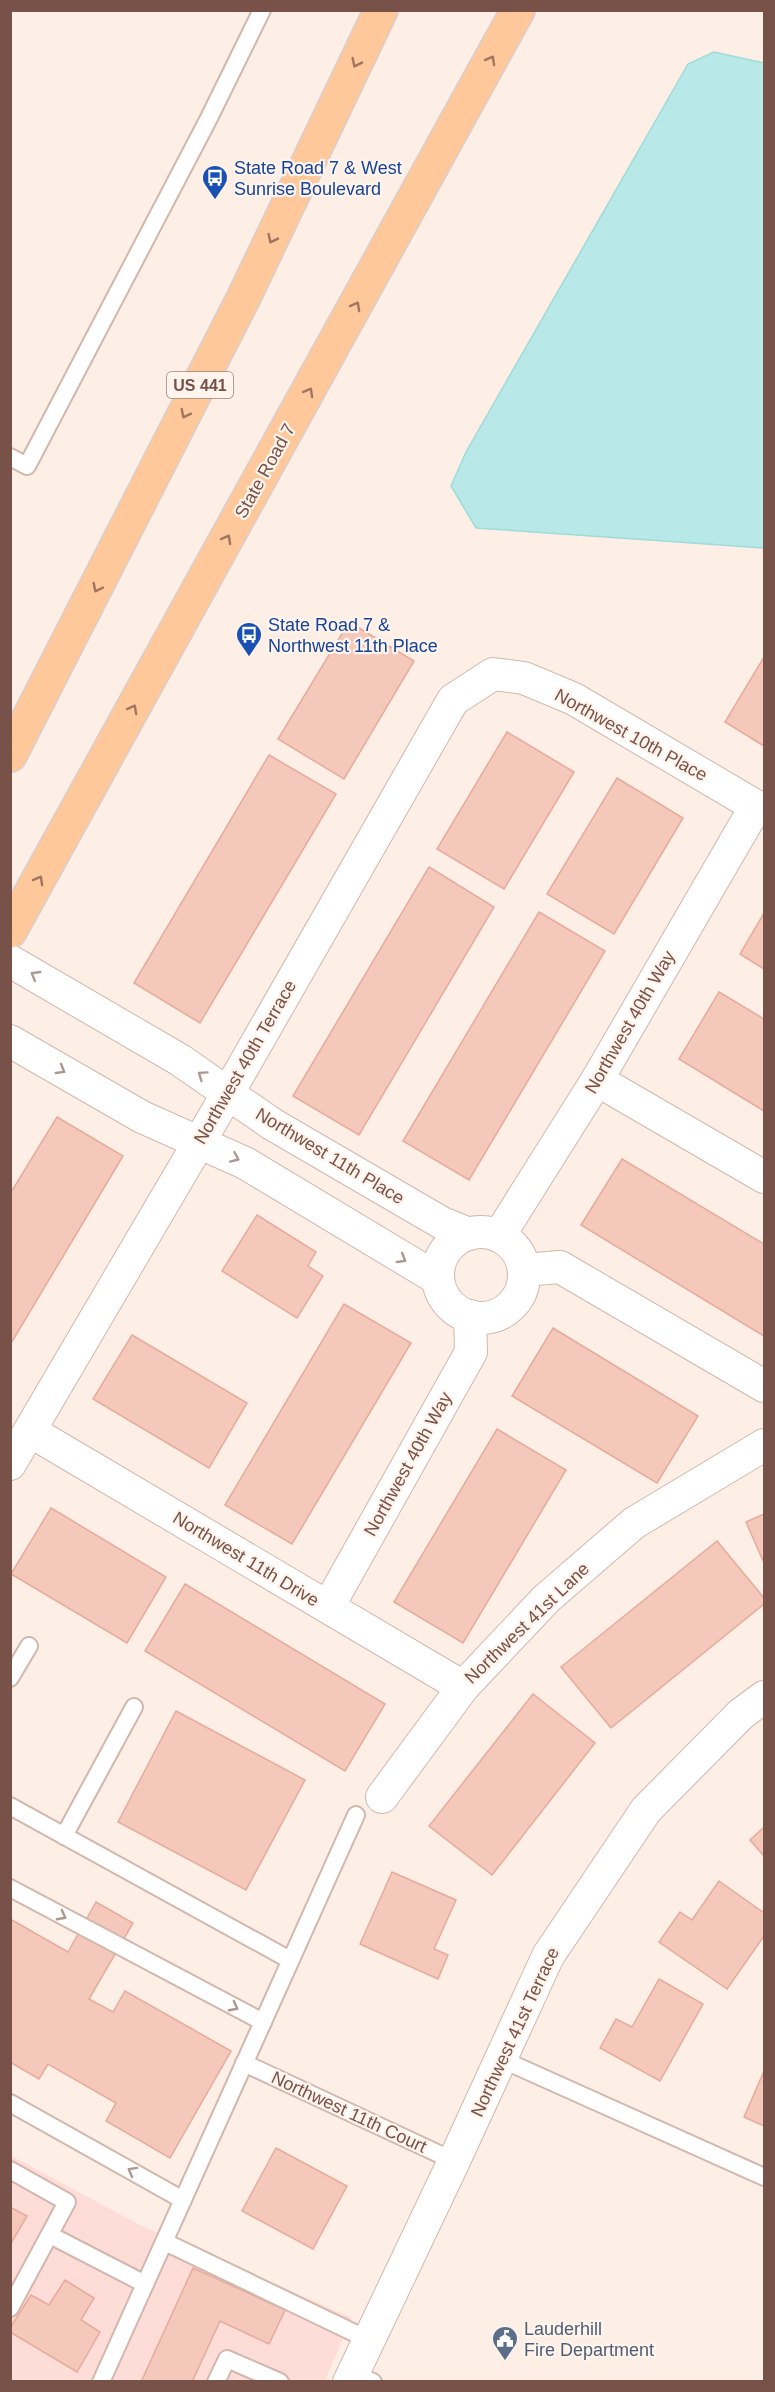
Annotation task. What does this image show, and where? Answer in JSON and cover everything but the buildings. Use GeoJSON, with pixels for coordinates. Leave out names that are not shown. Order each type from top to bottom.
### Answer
{"type":"FeatureCollection","features":[{"type":"Feature","properties":{"kind":"main road","name":"US 441"},"geometry":{"type":"LineString","coordinates":[[14,738],[243,299],[381,10]]}},
{"type":"Feature","properties":{"kind":"main road","name":"State Road 7"},"geometry":{"type":"LineString","coordinates":[[10,931],[518,10]]}},
{"type":"Feature","properties":{"kind":"street","name":"Northwest 10th Place"},"geometry":{"type":"LineString","coordinates":[[492,674],[524,678],[574,699],[760,808]]}},
{"type":"Feature","properties":{"kind":"street","name":"Northwest 40th Terrace"},"geometry":{"type":"LineString","coordinates":[[10,1464],[228,1093],[453,700],[492,674]]}},
{"type":"Feature","properties":{"kind":"street","name":"Northwest 40th Way"},"geometry":{"type":"LineString","coordinates":[[499,1236],[597,1080],[760,808]]}},
{"type":"Feature","properties":{"kind":"street","name":"Northwest 11th Place"},"geometry":{"type":"LineString","coordinates":[[10,961],[176,1058],[272,1124],[442,1223],[469,1234]]}},
{"type":"Feature","properties":{"kind":"street"},"geometry":{"type":"LineString","coordinates":[[10,1041],[142,1117],[245,1163],[438,1279]]}},
{"type":"Feature","properties":{"kind":"street"},"geometry":{"type":"LineString","coordinates":[[597,1080],[765,1177]]}},
{"type":"Feature","properties":{"kind":"street"},"geometry":{"type":"LineString","coordinates":[[479,1232],[499,1236],[511,1244],[520,1256],[524,1270],[523,1283],[518,1297],[498,1314],[484,1317],[470,1316],[458,1311],[448,1303],[438,1279],[439,1264],[445,1251],[456,1240],[469,1234],[479,1232]]}},
{"type":"Feature","properties":{"kind":"street"},"geometry":{"type":"LineString","coordinates":[[524,1270],[561,1267],[765,1386]]}},
{"type":"Feature","properties":{"kind":"street","name":"Northwest 40th Way"},"geometry":{"type":"LineString","coordinates":[[328,1607],[471,1352],[470,1316]]}},
{"type":"Feature","properties":{"kind":"street","name":"Northwest 11th Drive"},"geometry":{"type":"LineString","coordinates":[[30,1431],[463,1687]]}},
{"type":"Feature","properties":{"kind":"street","name":"Northwest 41st Lane"},"geometry":{"type":"LineString","coordinates":[[382,1797],[463,1687],[546,1599],[634,1523],[765,1445]]}},
{"type":"Feature","properties":{"kind":"street","name":"Northwest 41st Terrace"},"geometry":{"type":"LineString","coordinates":[[358,2379],[369,2340],[548,1956],[646,1810],[741,1714],[765,1697]]}},
{"type":"Feature","properties":{"kind":"lane"},"geometry":{"type":"LineString","coordinates":[[10,457],[27,466],[203,130],[262,10]]}},
{"type":"Feature","properties":{"kind":"lane"},"geometry":{"type":"LineString","coordinates":[[10,1678],[29,1646]]}},
{"type":"Feature","properties":{"kind":"lane"},"geometry":{"type":"LineString","coordinates":[[64,1836],[134,1707]]}},
{"type":"Feature","properties":{"kind":"lane"},"geometry":{"type":"LineString","coordinates":[[10,1806],[290,1960]]}},
{"type":"Feature","properties":{"kind":"lane"},"geometry":{"type":"LineString","coordinates":[[101,2382],[356,1815]]}},
{"type":"Feature","properties":{"kind":"lane"},"geometry":{"type":"LineString","coordinates":[[10,1888],[263,2022]]}},
{"type":"Feature","properties":{"kind":"lane"},"geometry":{"type":"LineString","coordinates":[[501,2059],[765,2177]]}},
{"type":"Feature","properties":{"kind":"lane","name":"Northwest 11th Court"},"geometry":{"type":"LineString","coordinates":[[244,2063],[454,2161]]}},
{"type":"Feature","properties":{"kind":"lane"},"geometry":{"type":"LineString","coordinates":[[10,2103],[183,2200]]}},
{"type":"Feature","properties":{"kind":"lane"},"geometry":{"type":"LineString","coordinates":[[10,2170],[67,2202],[10,2308]]}},
{"type":"Feature","properties":{"kind":"lane"},"geometry":{"type":"LineString","coordinates":[[50,2235],[145,2284]]}},
{"type":"Feature","properties":{"kind":"lane"},"geometry":{"type":"LineString","coordinates":[[165,2242],[369,2340]]}},
{"type":"Feature","properties":{"kind":"lane"},"geometry":{"type":"LineString","coordinates":[[216,2382],[227,2359],[275,2380]]}},
{"type":"Feature","properties":{"kind":"shaded area"},"geometry":{"type":"Polygon","coordinates":[[[10,2155],[140,2225],[352,2318],[325,2381],[11,2381],[10,2155]]]}},
{"type":"Feature","properties":{"kind":"water"},"geometry":{"type":"Polygon","coordinates":[[[714,52],[764,63],[764,548],[476,528],[451,486],[466,452],[688,64],[714,52]]]}},
{"type":"Feature","properties":{"kind":"place","name":"State Road 7 & West Sunrise Boulevard"},"geometry":{"type":"Point","coordinates":[215,201]}},
{"type":"Feature","properties":{"kind":"place","name":"State Road 7 & Northwest 11th Place"},"geometry":{"type":"Point","coordinates":[249,658]}},
{"type":"Feature","properties":{"kind":"place","name":"Lauderhill Fire Department"},"geometry":{"type":"Point","coordinates":[505,2362]}}]}
